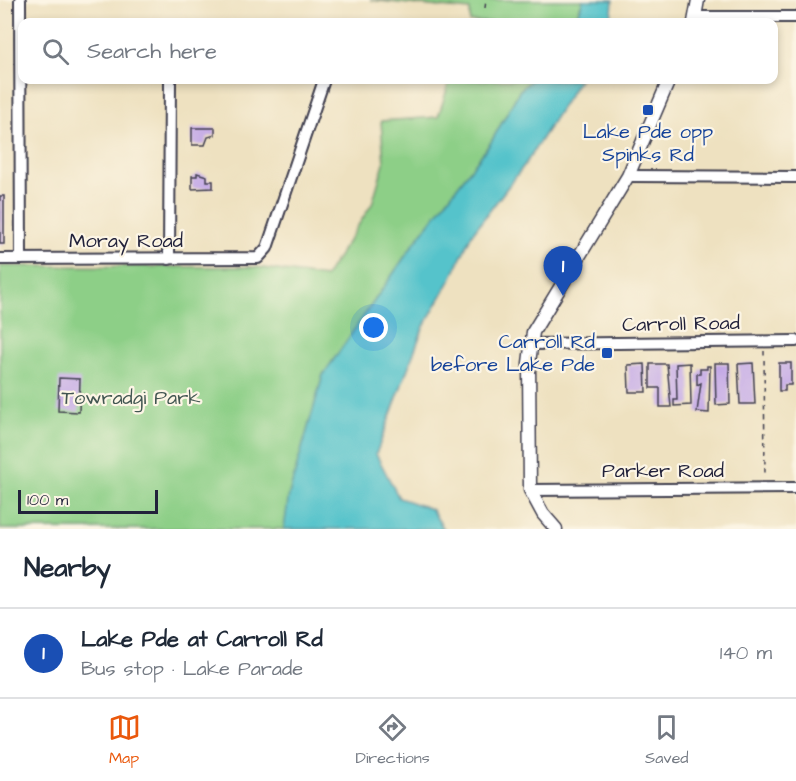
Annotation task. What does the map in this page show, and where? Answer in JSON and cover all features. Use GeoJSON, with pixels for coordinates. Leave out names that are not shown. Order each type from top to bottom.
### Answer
{"type":"FeatureCollection","features":[{"type":"Feature","properties":{"kind":"main road"},"geometry":{"type":"LineString","coordinates":[[695,18],[698,0]]}},
{"type":"Feature","properties":{"kind":"main road"},"geometry":{"type":"LineString","coordinates":[[556,529],[543,514],[530,490],[530,344],[540,317],[628,176],[667,84]]}},
{"type":"Feature","properties":{"kind":"street"},"geometry":{"type":"LineString","coordinates":[[20,0],[20,18]]}},
{"type":"Feature","properties":{"kind":"street"},"geometry":{"type":"LineString","coordinates":[[762,18],[796,17]]}},
{"type":"Feature","properties":{"kind":"street"},"geometry":{"type":"LineString","coordinates":[[21,84],[21,260]]}},
{"type":"Feature","properties":{"kind":"street"},"geometry":{"type":"LineString","coordinates":[[169,259],[170,84]]}},
{"type":"Feature","properties":{"kind":"street","name":"Moray Road"},"geometry":{"type":"LineString","coordinates":[[0,260],[252,259],[263,254],[323,84]]}},
{"type":"Feature","properties":{"kind":"street"},"geometry":{"type":"LineString","coordinates":[[628,176],[796,177]]}},
{"type":"Feature","properties":{"kind":"street","name":"Carroll Road"},"geometry":{"type":"LineString","coordinates":[[530,344],[796,340]]}},
{"type":"Feature","properties":{"kind":"street","name":"Parker Road"},"geometry":{"type":"LineString","coordinates":[[530,490],[796,488]]}},
{"type":"Feature","properties":{"kind":"path"},"geometry":{"type":"LineString","coordinates":[[485,9],[486,0]]}},
{"type":"Feature","properties":{"kind":"path"},"geometry":{"type":"LineString","coordinates":[[764,341],[765,488]]}},
{"type":"Feature","properties":{"kind":"green space"},"geometry":{"type":"Polygon","coordinates":[[[370,0],[583,0],[576,18],[470,18],[470,10],[370,0]]]}},
{"type":"Feature","properties":{"kind":"green space","name":"Towradgi Park"},"geometry":{"type":"Polygon","coordinates":[[[449,84],[527,84],[520,90],[490,144],[415,243],[323,375],[290,529],[0,529],[0,266],[256,267],[325,277],[372,204],[384,163],[381,121],[438,117],[449,84]]]}},
{"type":"Feature","properties":{"kind":"water"},"geometry":{"type":"Polygon","coordinates":[[[583,0],[613,0],[610,18],[577,18],[583,0]]]}},
{"type":"Feature","properties":{"kind":"water"},"geometry":{"type":"Polygon","coordinates":[[[527,84],[576,84],[526,163],[472,234],[451,279],[423,328],[376,454],[399,498],[431,509],[444,529],[284,529],[289,494],[323,375],[415,242],[490,144],[520,90],[527,84]]]}},
{"type":"Feature","properties":{"kind":"building"},"geometry":{"type":"Polygon","coordinates":[[[192,128],[215,128],[215,135],[208,137],[205,145],[192,145],[192,128]]]}},
{"type":"Feature","properties":{"kind":"building"},"geometry":{"type":"Polygon","coordinates":[[[197,173],[207,176],[207,181],[213,181],[213,188],[192,189],[192,176],[197,176],[197,173]]]}},
{"type":"Feature","properties":{"kind":"building"},"geometry":{"type":"Polygon","coordinates":[[[0,196],[4,196],[4,244],[0,244],[0,196]]]}},
{"type":"Feature","properties":{"kind":"building"},"geometry":{"type":"Polygon","coordinates":[[[690,363],[691,405],[674,406],[674,400],[677,400],[676,364],[690,363]]]}},
{"type":"Feature","properties":{"kind":"building"},"geometry":{"type":"Polygon","coordinates":[[[715,363],[729,363],[730,404],[716,405],[715,363]]]}},
{"type":"Feature","properties":{"kind":"building"},"geometry":{"type":"Polygon","coordinates":[[[753,363],[755,404],[740,404],[738,364],[753,363]]]}},
{"type":"Feature","properties":{"kind":"building"},"geometry":{"type":"Polygon","coordinates":[[[779,363],[791,363],[791,385],[785,385],[785,391],[779,391],[779,363]]]}},
{"type":"Feature","properties":{"kind":"building"},"geometry":{"type":"Polygon","coordinates":[[[645,364],[646,392],[629,392],[628,365],[645,364]]]}},
{"type":"Feature","properties":{"kind":"building"},"geometry":{"type":"Polygon","coordinates":[[[650,364],[667,364],[671,407],[660,407],[660,388],[650,388],[650,364]]]}},
{"type":"Feature","properties":{"kind":"building"},"geometry":{"type":"Polygon","coordinates":[[[707,366],[710,366],[709,413],[697,412],[701,383],[697,385],[697,374],[700,374],[700,369],[707,369],[707,366]]]}},
{"type":"Feature","properties":{"kind":"building"},"geometry":{"type":"Polygon","coordinates":[[[59,378],[80,379],[79,412],[58,411],[59,378]]]}},
{"type":"Feature","properties":{"kind":"place","name":"Lake Pde opp Spinks Rd"},"geometry":{"type":"Point","coordinates":[648,110]}},
{"type":"Feature","properties":{"kind":"place","name":"Lake Pde at Carroll Rd"},"geometry":{"type":"Point","coordinates":[563,296]}},
{"type":"Feature","properties":{"kind":"place","name":"Carroll Rd before Lake Pde"},"geometry":{"type":"Point","coordinates":[607,353]}}]}
